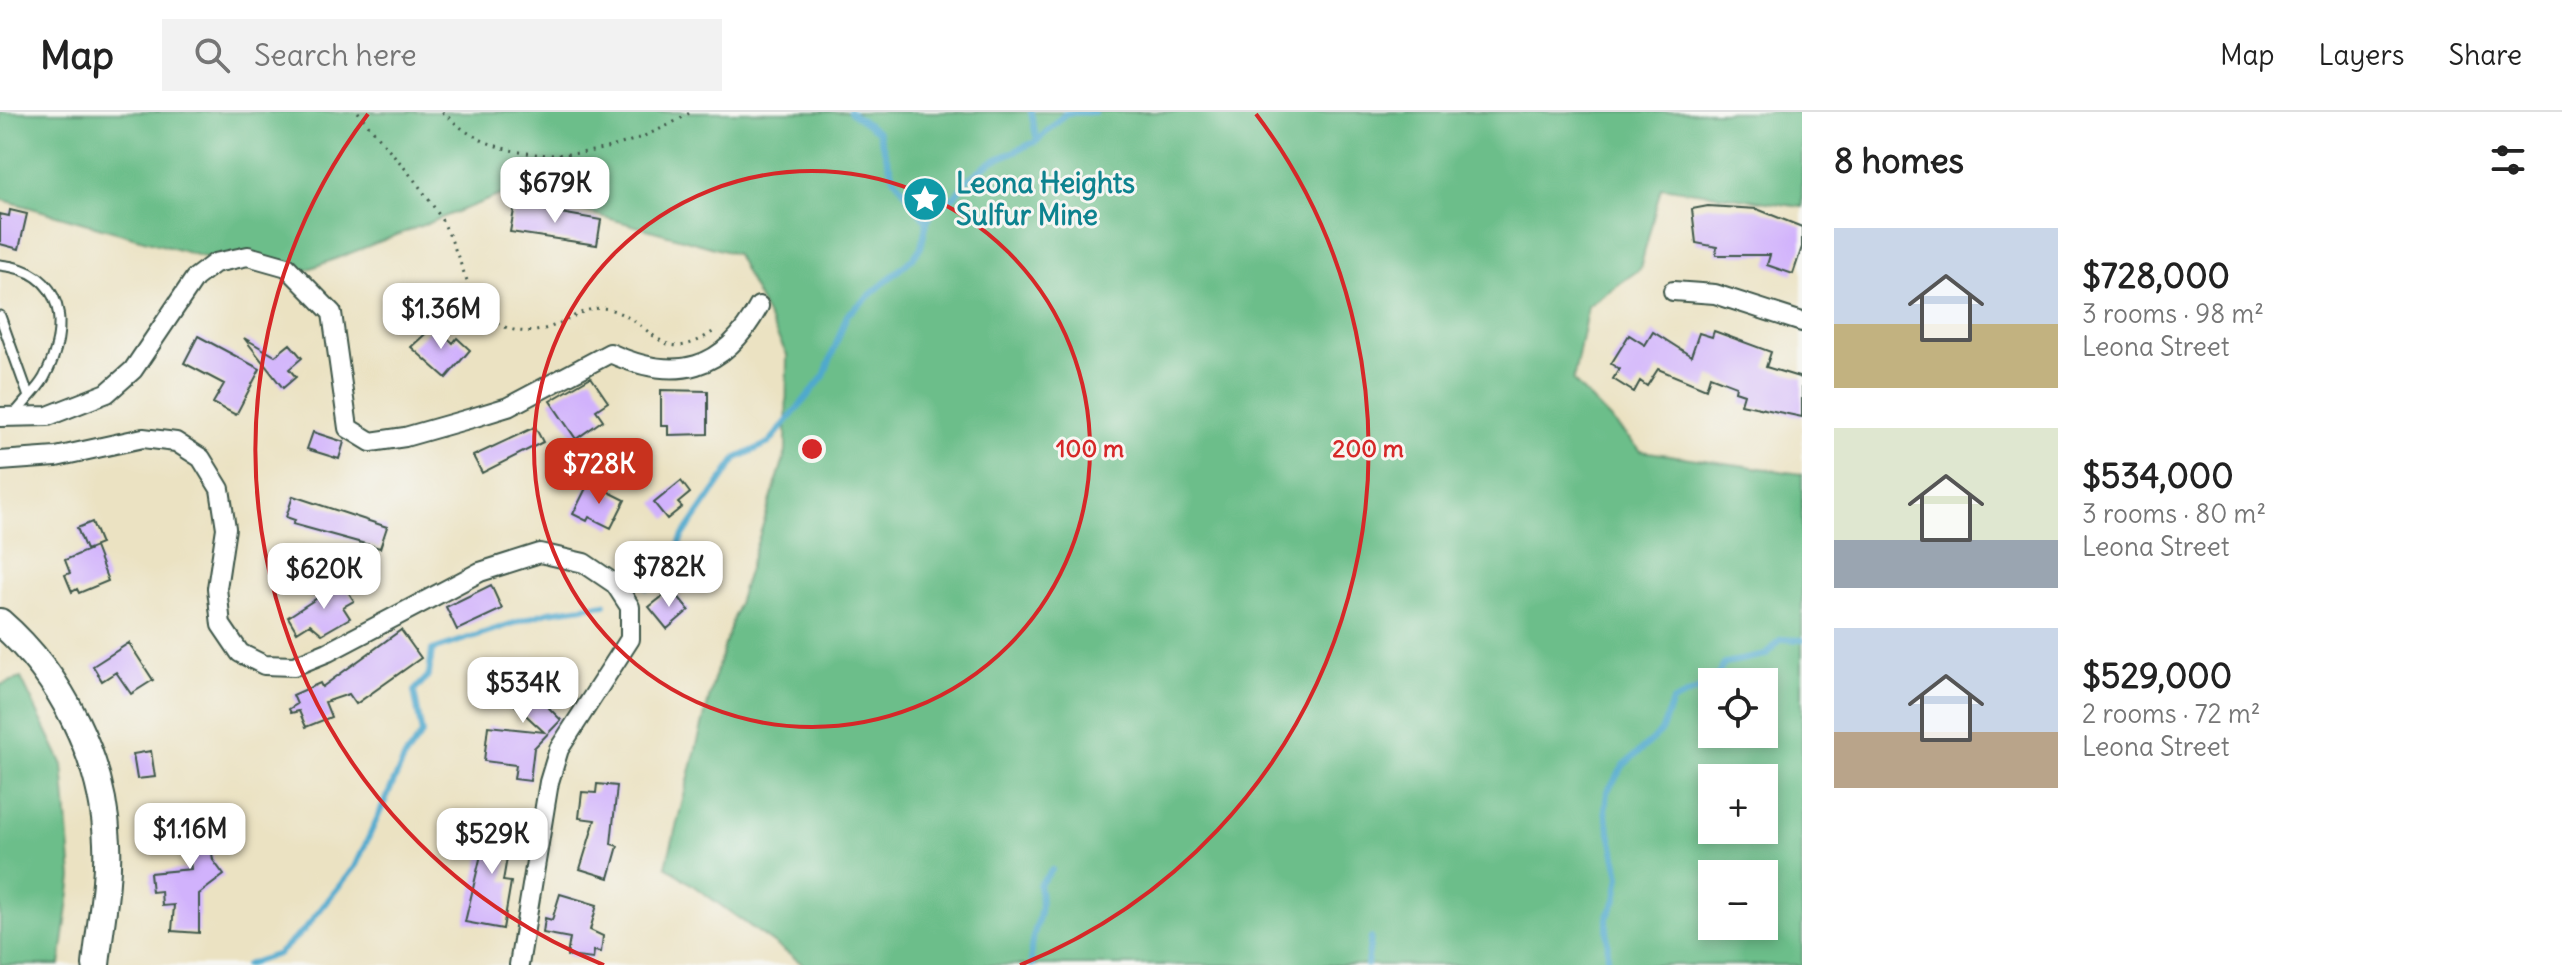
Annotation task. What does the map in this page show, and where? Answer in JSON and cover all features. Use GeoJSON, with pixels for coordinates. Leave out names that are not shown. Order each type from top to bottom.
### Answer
{"type":"FeatureCollection","features":[{"type":"Feature","properties":{"kind":"street"},"geometry":{"type":"LineString","coordinates":[[7,417],[48,416],[107,393],[133,370],[195,278],[215,263],[248,256],[287,267],[332,313],[348,428],[371,442],[405,437],[508,407],[610,353],[659,370],[678,370],[703,361],[742,337],[759,306]]}},
{"type":"Feature","properties":{"kind":"street"},"geometry":{"type":"LineString","coordinates":[[1673,291],[1715,294],[1802,322]]}},
{"type":"Feature","properties":{"kind":"street"},"geometry":{"type":"LineString","coordinates":[[0,461],[56,457],[143,438],[176,442],[201,458],[220,489],[226,528],[217,588],[221,625],[240,653],[264,665],[294,666],[305,662],[480,572],[540,553],[584,563],[615,584],[630,607],[630,639],[559,749],[549,782],[519,965]]}},
{"type":"Feature","properties":{"kind":"street"},"geometry":{"type":"LineString","coordinates":[[0,622],[29,648],[62,697],[95,766],[107,843],[96,965]]}},
{"type":"Feature","properties":{"kind":"lane"},"geometry":{"type":"LineString","coordinates":[[0,265],[25,268],[45,281],[59,317],[58,345],[46,375],[29,397],[7,417]]}},
{"type":"Feature","properties":{"kind":"lane"},"geometry":{"type":"LineString","coordinates":[[0,316],[29,397]]}},
{"type":"Feature","properties":{"kind":"path"},"geometry":{"type":"LineString","coordinates":[[358,112],[438,213],[479,305],[491,319],[511,329],[529,332],[560,326],[592,308],[611,310],[661,343],[675,347],[688,347],[718,329]]}},
{"type":"Feature","properties":{"kind":"path"},"geometry":{"type":"LineString","coordinates":[[442,112],[470,135],[496,146],[548,154],[601,149],[651,136],[691,112]]}},
{"type":"Feature","properties":{"kind":"green space"},"geometry":{"type":"Polygon","coordinates":[[[0,112],[1802,112],[1802,207],[1661,187],[1640,269],[1588,306],[1573,381],[1641,451],[1802,474],[1802,965],[804,965],[666,866],[714,679],[786,452],[787,355],[736,254],[511,191],[296,274],[221,262],[0,199],[0,112]]]}},
{"type":"Feature","properties":{"kind":"green space"},"geometry":{"type":"Polygon","coordinates":[[[21,678],[63,765],[72,878],[60,965],[0,965],[0,685],[21,678]]]}},
{"type":"Feature","properties":{"kind":"building"},"geometry":{"type":"Polygon","coordinates":[[[515,205],[601,220],[597,245],[510,232],[515,205]]]}},
{"type":"Feature","properties":{"kind":"building"},"geometry":{"type":"Polygon","coordinates":[[[1708,206],[1757,209],[1802,227],[1802,247],[1793,274],[1767,265],[1770,255],[1716,255],[1717,247],[1696,243],[1692,209],[1708,206]]]}},
{"type":"Feature","properties":{"kind":"building"},"geometry":{"type":"Polygon","coordinates":[[[10,210],[27,214],[19,249],[0,244],[0,214],[9,216],[10,210]]]}},
{"type":"Feature","properties":{"kind":"building"},"geometry":{"type":"Polygon","coordinates":[[[434,326],[453,343],[457,338],[470,350],[446,378],[411,347],[434,326]]]}},
{"type":"Feature","properties":{"kind":"building"},"geometry":{"type":"Polygon","coordinates":[[[1714,331],[1771,352],[1766,367],[1802,378],[1802,417],[1741,404],[1744,394],[1735,391],[1736,386],[1710,376],[1706,389],[1658,369],[1647,386],[1640,381],[1634,392],[1613,379],[1619,369],[1611,364],[1629,335],[1645,345],[1653,332],[1691,356],[1699,333],[1712,337],[1714,331]]]}},
{"type":"Feature","properties":{"kind":"building"},"geometry":{"type":"Polygon","coordinates":[[[198,336],[260,369],[236,415],[213,403],[224,384],[184,363],[198,336]]]}},
{"type":"Feature","properties":{"kind":"building"},"geometry":{"type":"Polygon","coordinates":[[[244,338],[275,356],[290,344],[302,358],[289,369],[296,377],[283,388],[244,338]]]}},
{"type":"Feature","properties":{"kind":"building"},"geometry":{"type":"Polygon","coordinates":[[[591,377],[608,402],[596,410],[603,420],[576,439],[550,401],[591,377]]]}},
{"type":"Feature","properties":{"kind":"building"},"geometry":{"type":"Polygon","coordinates":[[[661,390],[708,391],[708,434],[668,435],[668,426],[661,426],[661,390]]]}},
{"type":"Feature","properties":{"kind":"building"},"geometry":{"type":"Polygon","coordinates":[[[535,427],[543,442],[482,473],[473,456],[535,427]]]}},
{"type":"Feature","properties":{"kind":"building"},"geometry":{"type":"Polygon","coordinates":[[[313,432],[344,442],[339,459],[307,449],[313,432]]]}},
{"type":"Feature","properties":{"kind":"building"},"geometry":{"type":"Polygon","coordinates":[[[681,481],[690,493],[678,503],[682,507],[667,519],[654,503],[681,481]]]}},
{"type":"Feature","properties":{"kind":"building"},"geometry":{"type":"Polygon","coordinates":[[[589,482],[625,500],[611,528],[589,517],[587,521],[573,514],[589,482]]]}},
{"type":"Feature","properties":{"kind":"building"},"geometry":{"type":"Polygon","coordinates":[[[293,496],[387,527],[380,548],[293,524],[295,520],[286,517],[293,496]]]}},
{"type":"Feature","properties":{"kind":"building"},"geometry":{"type":"Polygon","coordinates":[[[92,522],[101,544],[86,550],[77,528],[92,522]]]}},
{"type":"Feature","properties":{"kind":"building"},"geometry":{"type":"Polygon","coordinates":[[[95,547],[108,581],[79,593],[77,589],[72,592],[65,575],[70,573],[65,560],[95,547]]]}},
{"type":"Feature","properties":{"kind":"building"},"geometry":{"type":"Polygon","coordinates":[[[342,582],[354,601],[343,607],[350,618],[322,634],[310,624],[297,632],[288,617],[342,582]]]}},
{"type":"Feature","properties":{"kind":"building"},"geometry":{"type":"Polygon","coordinates":[[[491,585],[502,609],[457,630],[446,607],[491,585]]]}},
{"type":"Feature","properties":{"kind":"building"},"geometry":{"type":"Polygon","coordinates":[[[672,589],[689,610],[667,629],[649,607],[672,589]]]}},
{"type":"Feature","properties":{"kind":"building"},"geometry":{"type":"Polygon","coordinates":[[[401,630],[421,658],[356,704],[349,694],[325,702],[331,717],[306,727],[299,711],[291,713],[289,709],[297,704],[293,695],[320,683],[322,687],[401,630]]]}},
{"type":"Feature","properties":{"kind":"building"},"geometry":{"type":"Polygon","coordinates":[[[129,643],[153,680],[131,694],[116,672],[102,681],[93,666],[129,643]]]}},
{"type":"Feature","properties":{"kind":"building"},"geometry":{"type":"Polygon","coordinates":[[[531,666],[556,688],[546,699],[552,705],[549,708],[561,720],[534,748],[530,781],[514,779],[516,765],[484,761],[488,726],[544,732],[504,695],[531,666]]]}},
{"type":"Feature","properties":{"kind":"building"},"geometry":{"type":"Polygon","coordinates":[[[151,751],[155,777],[137,779],[133,754],[151,751]]]}},
{"type":"Feature","properties":{"kind":"building"},"geometry":{"type":"Polygon","coordinates":[[[597,784],[617,786],[611,844],[618,846],[609,878],[580,869],[595,820],[579,818],[582,792],[596,793],[597,784]]]}},
{"type":"Feature","properties":{"kind":"building"},"geometry":{"type":"Polygon","coordinates":[[[213,808],[216,832],[209,833],[213,860],[224,875],[199,894],[199,933],[172,931],[174,905],[162,906],[161,891],[152,892],[150,873],[191,869],[187,836],[179,837],[176,812],[213,808]]]}},
{"type":"Feature","properties":{"kind":"building"},"geometry":{"type":"Polygon","coordinates":[[[491,813],[514,817],[503,881],[511,882],[503,929],[465,922],[491,813]]]}},
{"type":"Feature","properties":{"kind":"building"},"geometry":{"type":"Polygon","coordinates":[[[560,894],[597,905],[590,930],[603,936],[601,952],[594,951],[593,959],[567,956],[570,938],[543,933],[545,918],[552,920],[560,894]]]}},
{"type":"Feature","properties":{"kind":"waterway"},"geometry":{"type":"LineString","coordinates":[[850,112],[878,132],[893,176],[927,222]]}},
{"type":"Feature","properties":{"kind":"waterway"},"geometry":{"type":"LineString","coordinates":[[1031,112],[1037,141]]}},
{"type":"Feature","properties":{"kind":"waterway"},"geometry":{"type":"LineString","coordinates":[[647,588],[675,555],[682,537],[737,458],[769,443],[824,376],[847,315],[914,257],[936,207],[954,197],[969,178],[991,162],[1037,141],[1066,113],[1095,112]]}},
{"type":"Feature","properties":{"kind":"waterway"},"geometry":{"type":"LineString","coordinates":[[246,965],[278,954],[304,930],[356,865],[405,757],[422,734],[414,691],[429,675],[432,650],[548,612],[605,604]]}},
{"type":"Feature","properties":{"kind":"waterway"},"geometry":{"type":"LineString","coordinates":[[1722,668],[1725,663],[1766,655],[1781,639],[1802,640]]}},
{"type":"Feature","properties":{"kind":"waterway"},"geometry":{"type":"LineString","coordinates":[[1608,965],[1607,918],[1616,900],[1620,876],[1605,811],[1607,792],[1624,765],[1661,732],[1672,702],[1698,690]]}},
{"type":"Feature","properties":{"kind":"waterway"},"geometry":{"type":"LineString","coordinates":[[1032,965],[1032,944],[1041,898],[1039,885],[1052,870]]}},
{"type":"Feature","properties":{"kind":"waterway"},"geometry":{"type":"LineString","coordinates":[[1367,965],[1371,938]]}},
{"type":"Feature","properties":{"kind":"place","name":"Leona Heights Sulfur Mine"},"geometry":{"type":"Point","coordinates":[925,199]}}]}
